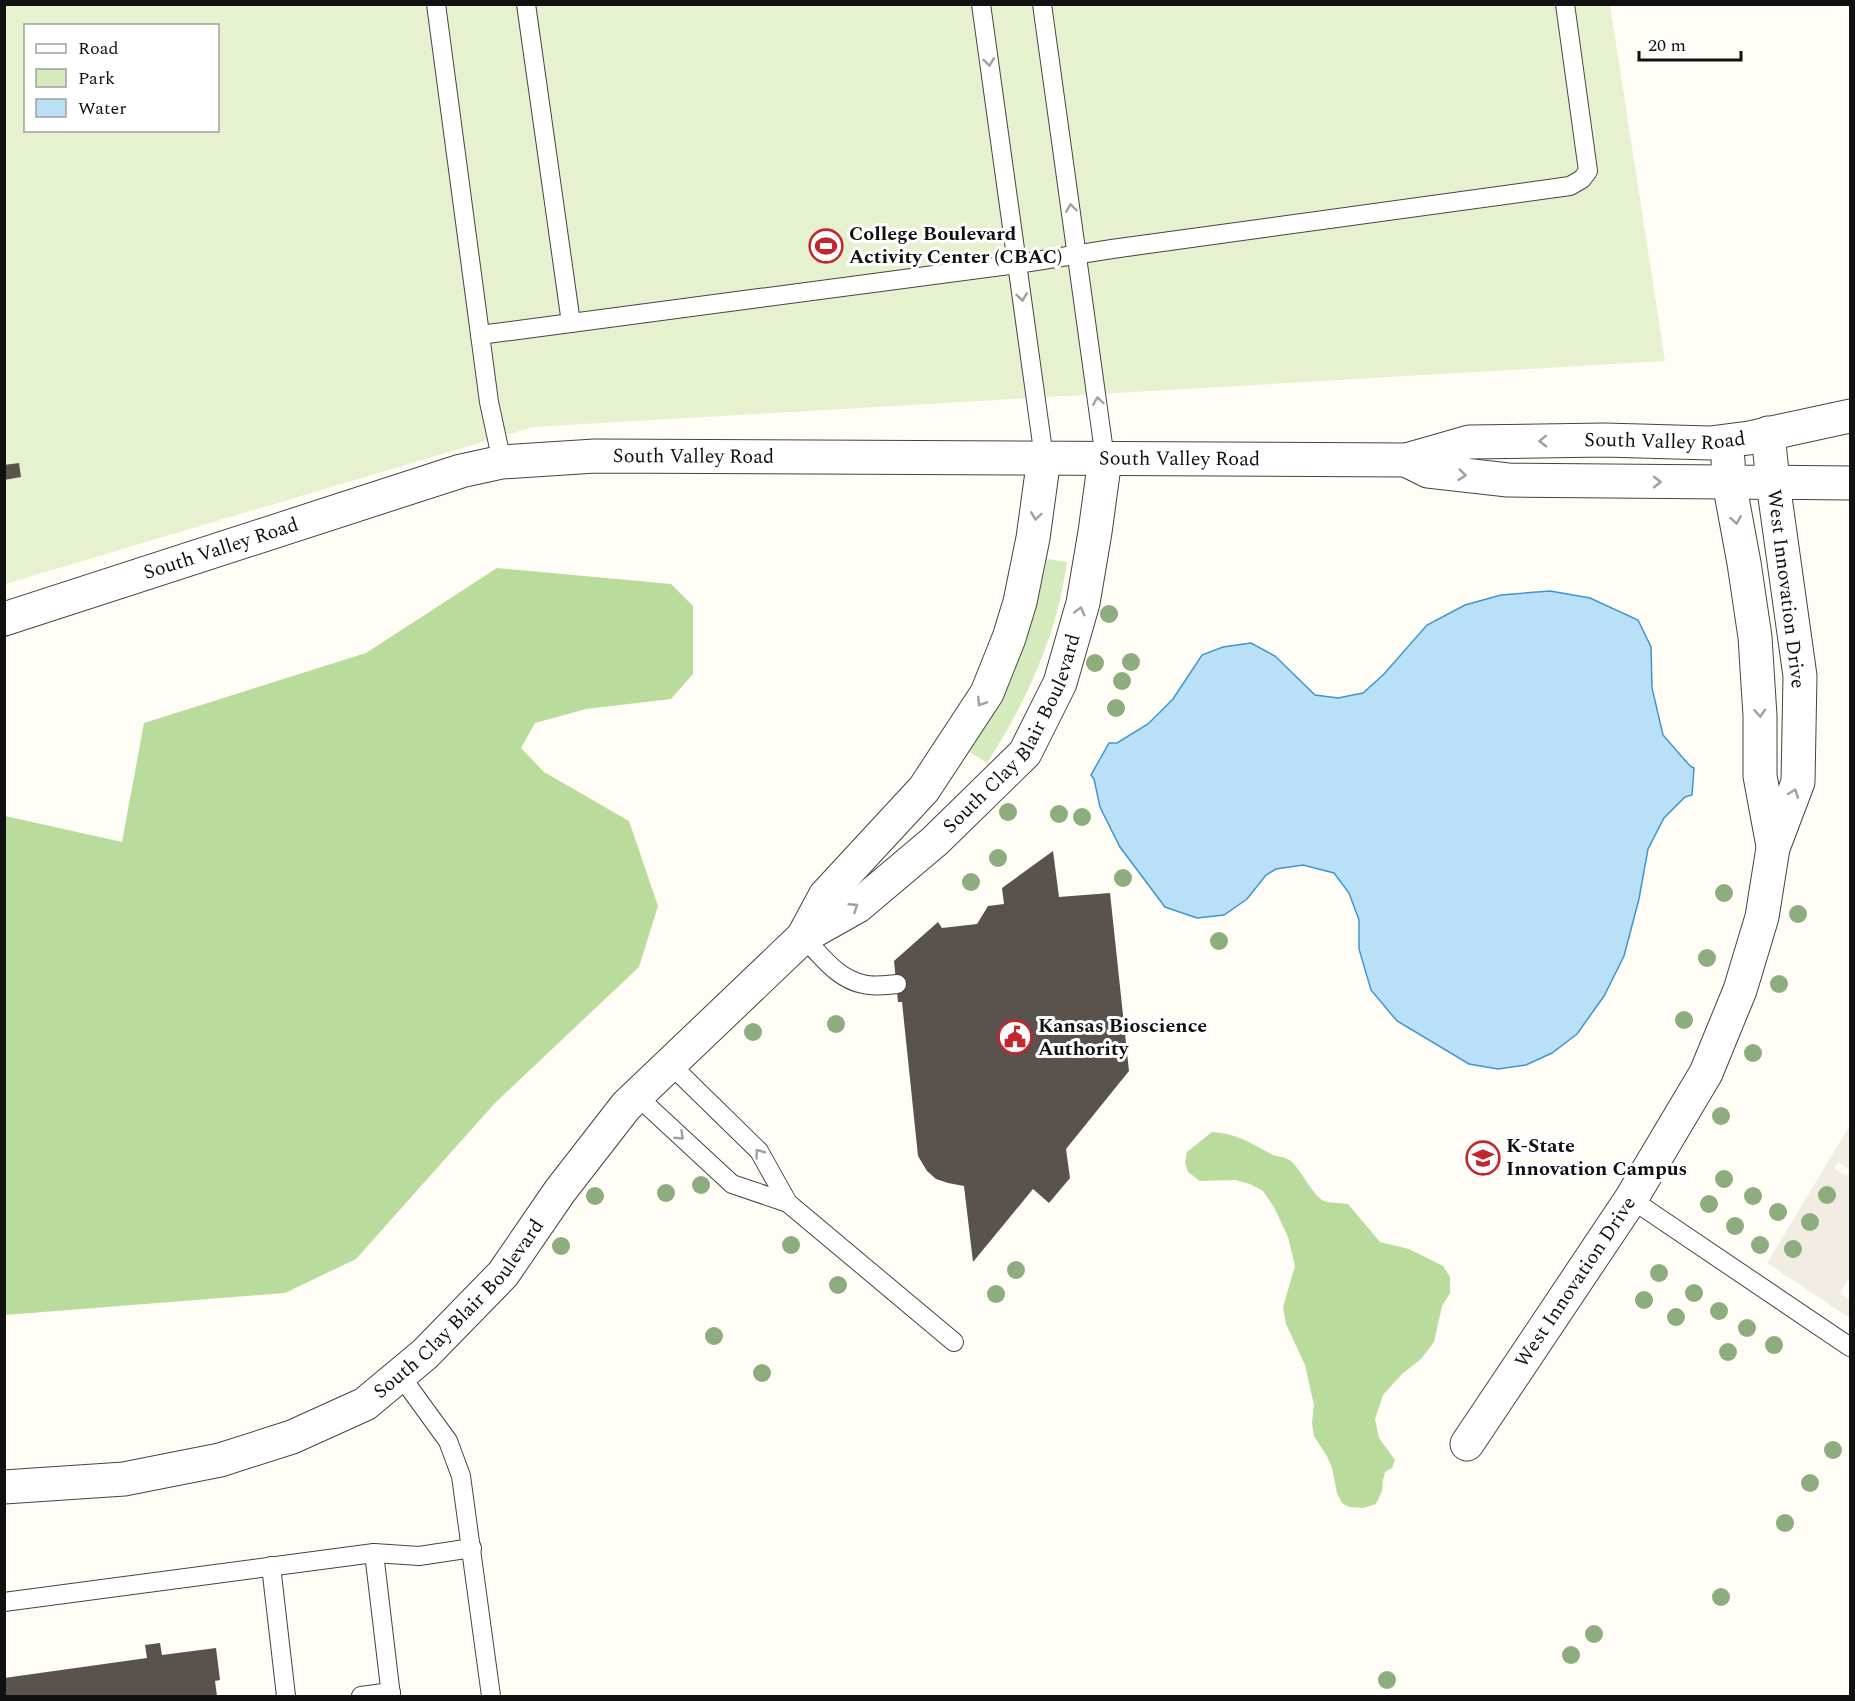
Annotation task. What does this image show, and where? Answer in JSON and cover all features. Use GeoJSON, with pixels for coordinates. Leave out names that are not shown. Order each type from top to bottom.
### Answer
{"type":"FeatureCollection","features":[{"type":"Feature","properties":{"kind":"street","name":"South Valley Road"},"geometry":{"type":"LineString","coordinates":[[4,619],[460,471],[502,462],[595,456],[1406,460],[1469,442],[1605,440],[1710,443],[1851,416]]}},
{"type":"Feature","properties":{"kind":"street","name":"West Innovation Drive"},"geometry":{"type":"LineString","coordinates":[[1467,1444],[1631,1199],[1706,1073],[1736,1000],[1762,917],[1773,848],[1798,782],[1800,676],[1768,433]]}},
{"type":"Feature","properties":{"kind":"street","name":"West Innovation Drive"},"geometry":{"type":"LineString","coordinates":[[1726,441],[1730,482],[1755,637],[1760,716],[1760,776],[1773,848]]}},
{"type":"Feature","properties":{"kind":"street","name":"South Clay Blair Boulevard"},"geometry":{"type":"LineString","coordinates":[[804,937],[825,896],[924,789],[987,693],[1009,638],[1020,602],[1033,538],[1044,458]]}},
{"type":"Feature","properties":{"kind":"street","name":"South Clay Blair Boulevard"},"geometry":{"type":"LineString","coordinates":[[4,1486],[124,1479],[220,1460],[292,1437],[365,1404],[425,1354],[503,1274],[560,1191],[626,1106],[804,937],[858,906],[935,841],[1025,753],[1060,683],[1083,603],[1105,459]]}},
{"type":"Feature","properties":{"kind":"street","name":"South Valley Road"},"geometry":{"type":"LineString","coordinates":[[1406,460],[1428,471],[1508,480],[1851,483]]}},
{"type":"Feature","properties":{"kind":"lane"},"geometry":{"type":"LineString","coordinates":[[436,4],[489,402],[502,462]]}},
{"type":"Feature","properties":{"kind":"lane"},"geometry":{"type":"LineString","coordinates":[[526,4],[571,323]]}},
{"type":"Feature","properties":{"kind":"lane"},"geometry":{"type":"LineString","coordinates":[[981,4],[1044,458]]}},
{"type":"Feature","properties":{"kind":"lane"},"geometry":{"type":"LineString","coordinates":[[1042,4],[1105,459]]}},
{"type":"Feature","properties":{"kind":"lane"},"geometry":{"type":"LineString","coordinates":[[480,335],[1017,264],[1570,186],[1582,179],[1588,171],[1565,4]]}},
{"type":"Feature","properties":{"kind":"lane"},"geometry":{"type":"LineString","coordinates":[[804,937],[835,971],[849,980],[864,985],[897,984]]}},
{"type":"Feature","properties":{"kind":"lane"},"geometry":{"type":"LineString","coordinates":[[670,1064],[759,1151],[789,1203],[954,1342]]}},
{"type":"Feature","properties":{"kind":"lane"},"geometry":{"type":"LineString","coordinates":[[638,1096],[732,1184],[789,1203]]}},
{"type":"Feature","properties":{"kind":"lane"},"geometry":{"type":"LineString","coordinates":[[1631,1199],[1851,1347]]}},
{"type":"Feature","properties":{"kind":"lane"},"geometry":{"type":"LineString","coordinates":[[400,1375],[448,1441],[461,1476],[490,1696]]}},
{"type":"Feature","properties":{"kind":"lane"},"geometry":{"type":"LineString","coordinates":[[4,1602],[374,1553],[419,1556],[472,1548]]}},
{"type":"Feature","properties":{"kind":"lane"},"geometry":{"type":"LineString","coordinates":[[361,1696],[391,1694],[374,1553]]}},
{"type":"Feature","properties":{"kind":"lane"},"geometry":{"type":"LineString","coordinates":[[271,1566],[286,1696]]}},
{"type":"Feature","properties":{"kind":"green space","name":"College Boulevard Activity Center (CBAC)"},"geometry":{"type":"Polygon","coordinates":[[[5,5],[1610,5],[1665,361],[533,427],[5,584],[5,5]]]}},
{"type":"Feature","properties":{"kind":"green space"},"geometry":{"type":"Polygon","coordinates":[[[1047,559],[1067,562],[1056,615],[1027,691],[1002,740],[987,763],[968,751],[997,705],[1024,647],[1047,559]]]}},
{"type":"Feature","properties":{"kind":"green space"},"geometry":{"type":"Polygon","coordinates":[[[497,568],[671,584],[693,606],[693,674],[671,699],[586,709],[535,723],[521,748],[544,772],[629,821],[658,906],[639,967],[495,1103],[356,1259],[285,1293],[5,1315],[5,816],[122,842],[144,723],[366,653],[497,568]]]}},
{"type":"Feature","properties":{"kind":"green space"},"geometry":{"type":"Polygon","coordinates":[[[1212,1132],[1237,1137],[1273,1155],[1289,1160],[1320,1198],[1327,1202],[1348,1204],[1380,1242],[1409,1249],[1443,1266],[1450,1277],[1450,1293],[1442,1306],[1434,1342],[1421,1359],[1402,1374],[1383,1395],[1375,1419],[1379,1438],[1395,1460],[1392,1468],[1385,1472],[1382,1491],[1376,1504],[1363,1508],[1349,1507],[1342,1503],[1327,1456],[1314,1436],[1312,1423],[1314,1405],[1305,1365],[1286,1324],[1283,1307],[1295,1266],[1288,1237],[1274,1207],[1263,1191],[1250,1184],[1235,1180],[1200,1181],[1188,1172],[1185,1163],[1187,1152],[1212,1132]]]}},
{"type":"Feature","properties":{"kind":"shaded area"},"geometry":{"type":"Polygon","coordinates":[[[1850,1125],[1850,1170],[1838,1162],[1834,1168],[1846,1176],[1850,1171],[1850,1276],[1840,1293],[1850,1299],[1850,1318],[1767,1263],[1850,1125]]]}},
{"type":"Feature","properties":{"kind":"water"},"geometry":{"type":"Polygon","coordinates":[[[1550,591],[1590,598],[1638,620],[1651,647],[1652,688],[1663,735],[1694,768],[1692,795],[1685,797],[1664,818],[1648,849],[1639,899],[1624,956],[1604,996],[1577,1034],[1552,1053],[1526,1065],[1498,1069],[1469,1064],[1397,1021],[1371,990],[1359,949],[1359,920],[1349,893],[1334,873],[1303,865],[1276,869],[1266,875],[1247,899],[1224,915],[1197,918],[1165,907],[1120,847],[1100,807],[1094,779],[1091,775],[1109,743],[1117,743],[1148,724],[1173,699],[1202,655],[1223,647],[1251,643],[1275,656],[1315,695],[1338,698],[1363,693],[1384,674],[1427,625],[1465,605],[1501,595],[1550,591]]]}},
{"type":"Feature","properties":{"kind":"building"},"geometry":{"type":"Polygon","coordinates":[[[19,463],[21,477],[4,480],[4,465],[19,463]]]}},
{"type":"Feature","properties":{"kind":"building","name":"Kansas Bioscience Authority"},"geometry":{"type":"Polygon","coordinates":[[[1053,851],[1059,897],[1110,893],[1129,1071],[1066,1149],[1070,1178],[1049,1203],[1033,1189],[973,1262],[964,1186],[936,1179],[927,1171],[918,1156],[902,1002],[898,1002],[894,961],[938,922],[942,928],[977,924],[988,906],[1004,904],[1002,888],[1053,851]]]}},
{"type":"Feature","properties":{"kind":"building"},"geometry":{"type":"Polygon","coordinates":[[[160,1643],[162,1655],[216,1648],[220,1680],[215,1681],[217,1696],[4,1696],[4,1678],[147,1658],[145,1645],[160,1643]]]}},
{"type":"Feature","properties":{"kind":"place","name":"College Boulevard Activity Center (CBAC)"},"geometry":{"type":"Point","coordinates":[826,246]}},
{"type":"Feature","properties":{"kind":"place","name":"Kansas Bioscience Authority"},"geometry":{"type":"Point","coordinates":[1015,1037]}},
{"type":"Feature","properties":{"kind":"place","name":"K-State Innovation Campus"},"geometry":{"type":"Point","coordinates":[1483,1158]}}]}
